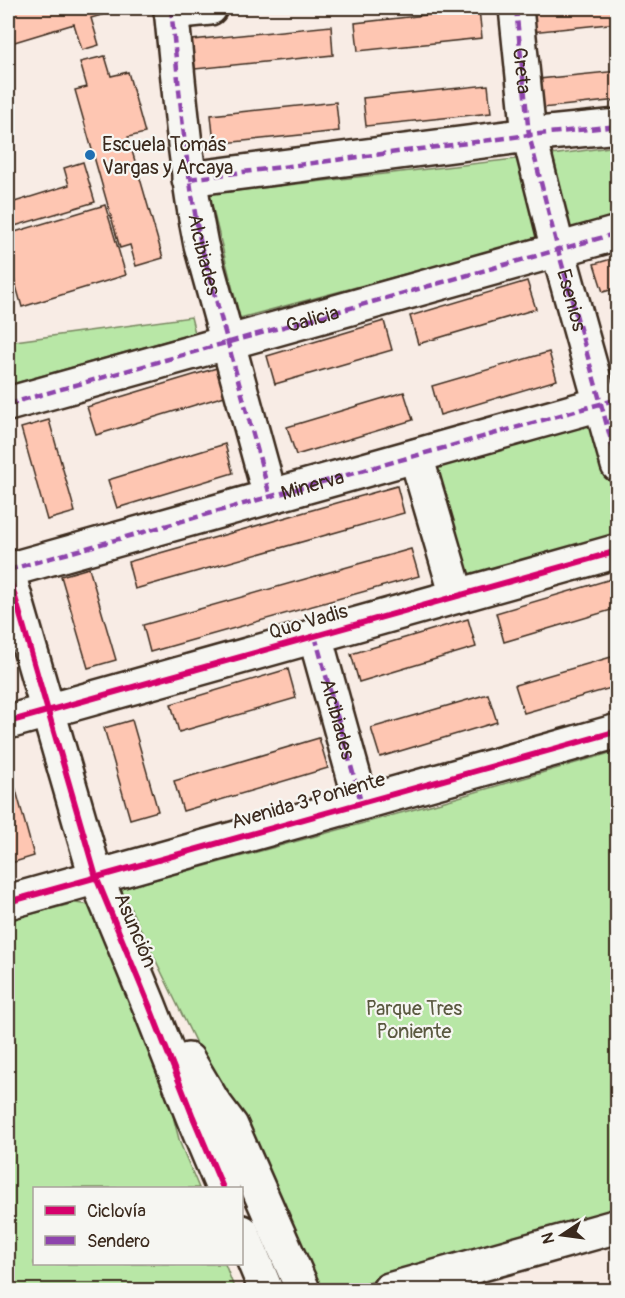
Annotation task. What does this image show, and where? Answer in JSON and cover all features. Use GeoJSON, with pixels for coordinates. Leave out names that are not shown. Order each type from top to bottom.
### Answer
{"type":"FeatureCollection","features":[{"type":"Feature","properties":{"kind":"street"},"geometry":{"type":"LineString","coordinates":[[171,10],[210,8]]}},
{"type":"Feature","properties":{"kind":"street","name":"Creta"},"geometry":{"type":"LineString","coordinates":[[516,8],[529,135]]}},
{"type":"Feature","properties":{"kind":"street","name":"Alcibiades"},"geometry":{"type":"LineString","coordinates":[[171,10],[189,179],[201,245],[270,496]]}},
{"type":"Feature","properties":{"kind":"street"},"geometry":{"type":"LineString","coordinates":[[189,179],[529,135],[618,126]]}},
{"type":"Feature","properties":{"kind":"street","name":"Esenios"},"geometry":{"type":"LineString","coordinates":[[529,135],[558,250],[609,402],[618,465]]}},
{"type":"Feature","properties":{"kind":"street","name":"Galicia"},"geometry":{"type":"LineString","coordinates":[[8,404],[618,233]]}},
{"type":"Feature","properties":{"kind":"street","name":"Minerva"},"geometry":{"type":"LineString","coordinates":[[8,571],[609,402]]}},
{"type":"Feature","properties":{"kind":"street"},"geometry":{"type":"LineString","coordinates":[[416,456],[457,596]]}},
{"type":"Feature","properties":{"kind":"street","name":"Quo Vadis"},"geometry":{"type":"LineString","coordinates":[[8,722],[618,551]]}},
{"type":"Feature","properties":{"kind":"street","name":"Asunción"},"geometry":{"type":"LineString","coordinates":[[8,571],[96,877],[223,1187]]}},
{"type":"Feature","properties":{"kind":"street","name":"Alcibiades"},"geometry":{"type":"LineString","coordinates":[[315,636],[361,802]]}},
{"type":"Feature","properties":{"kind":"street","name":"Avenida 3 Poniente"},"geometry":{"type":"LineString","coordinates":[[8,902],[618,731]]}},
{"type":"Feature","properties":{"kind":"street","name":"Asunción"},"geometry":{"type":"LineString","coordinates":[[149,1005],[231,1126],[303,1290]]}},
{"type":"Feature","properties":{"kind":"street"},"geometry":{"type":"LineString","coordinates":[[388,1290],[618,1226]]}},
{"type":"Feature","properties":{"kind":"street"},"geometry":{"type":"LineString","coordinates":[[243,1234],[266,1290]]}},
{"type":"Feature","properties":{"kind":"green space"},"geometry":{"type":"Polygon","coordinates":[[[617,146],[617,218],[566,232],[544,156],[617,146]]]}},
{"type":"Feature","properties":{"kind":"green space"},"geometry":{"type":"Polygon","coordinates":[[[524,158],[544,237],[240,318],[209,194],[524,158]]]}},
{"type":"Feature","properties":{"kind":"green space"},"geometry":{"type":"Polygon","coordinates":[[[191,317],[195,333],[8,385],[8,342],[191,317]]]}},
{"type":"Feature","properties":{"kind":"green space"},"geometry":{"type":"Polygon","coordinates":[[[594,408],[617,491],[617,540],[463,585],[426,456],[594,408]]]}},
{"type":"Feature","properties":{"kind":"green space","name":"Parque Tres Poniente"},"geometry":{"type":"Polygon","coordinates":[[[617,751],[617,1213],[339,1290],[316,1290],[121,889],[452,799],[617,751]]]}},
{"type":"Feature","properties":{"kind":"green space"},"geometry":{"type":"Polygon","coordinates":[[[75,903],[90,905],[167,1074],[180,1143],[199,1187],[33,1187],[33,1265],[225,1265],[235,1290],[8,1290],[8,920],[75,903]]]}},
{"type":"Feature","properties":{"kind":"building"},"geometry":{"type":"Polygon","coordinates":[[[8,8],[126,8],[91,18],[99,45],[82,50],[74,24],[8,44],[8,8]]]}},
{"type":"Feature","properties":{"kind":"building"},"geometry":{"type":"Polygon","coordinates":[[[528,8],[618,8],[618,23],[531,32],[528,8]]]}},
{"type":"Feature","properties":{"kind":"building"},"geometry":{"type":"Polygon","coordinates":[[[479,9],[482,38],[358,51],[355,23],[479,9]]]}},
{"type":"Feature","properties":{"kind":"building"},"geometry":{"type":"Polygon","coordinates":[[[331,26],[333,55],[195,69],[192,40],[331,26]]]}},
{"type":"Feature","properties":{"kind":"building"},"geometry":{"type":"Polygon","coordinates":[[[105,56],[111,76],[128,72],[145,133],[128,137],[163,258],[136,266],[130,245],[120,248],[75,90],[87,87],[80,62],[105,56]]]}},
{"type":"Feature","properties":{"kind":"building"},"geometry":{"type":"Polygon","coordinates":[[[618,71],[618,100],[542,108],[539,79],[618,71]]]}},
{"type":"Feature","properties":{"kind":"building"},"geometry":{"type":"Polygon","coordinates":[[[488,85],[491,113],[366,126],[363,98],[488,85]]]}},
{"type":"Feature","properties":{"kind":"building"},"geometry":{"type":"Polygon","coordinates":[[[336,102],[339,131],[214,144],[211,115],[336,102]]]}},
{"type":"Feature","properties":{"kind":"building"},"geometry":{"type":"Polygon","coordinates":[[[83,162],[95,202],[8,228],[8,204],[69,185],[64,168],[83,162]]]}},
{"type":"Feature","properties":{"kind":"building"},"geometry":{"type":"Polygon","coordinates":[[[105,205],[126,275],[22,307],[8,258],[8,234],[105,205]]]}},
{"type":"Feature","properties":{"kind":"building"},"geometry":{"type":"Polygon","coordinates":[[[618,257],[618,288],[603,292],[594,264],[618,257]]]}},
{"type":"Feature","properties":{"kind":"building"},"geometry":{"type":"Polygon","coordinates":[[[527,281],[536,309],[418,344],[410,316],[527,281]]]}},
{"type":"Feature","properties":{"kind":"building"},"geometry":{"type":"Polygon","coordinates":[[[384,321],[392,350],[275,384],[267,356],[384,321]]]}},
{"type":"Feature","properties":{"kind":"building"},"geometry":{"type":"Polygon","coordinates":[[[549,352],[557,380],[440,415],[432,386],[549,352]]]}},
{"type":"Feature","properties":{"kind":"building"},"geometry":{"type":"Polygon","coordinates":[[[220,367],[228,395],[96,435],[87,407],[220,367]]]}},
{"type":"Feature","properties":{"kind":"building"},"geometry":{"type":"Polygon","coordinates":[[[404,392],[413,420],[296,455],[287,427],[404,392]]]}},
{"type":"Feature","properties":{"kind":"building"},"geometry":{"type":"Polygon","coordinates":[[[49,420],[75,512],[47,520],[21,428],[49,420]]]}},
{"type":"Feature","properties":{"kind":"building"},"geometry":{"type":"Polygon","coordinates":[[[225,444],[233,473],[117,508],[108,480],[225,444]]]}},
{"type":"Feature","properties":{"kind":"building"},"geometry":{"type":"Polygon","coordinates":[[[397,486],[404,513],[135,589],[128,562],[397,486]]]}},
{"type":"Feature","properties":{"kind":"building"},"geometry":{"type":"Polygon","coordinates":[[[411,549],[419,576],[150,652],[143,625],[411,549]]]}},
{"type":"Feature","properties":{"kind":"building"},"geometry":{"type":"Polygon","coordinates":[[[89,568],[116,660],[88,668],[61,576],[89,568]]]}},
{"type":"Feature","properties":{"kind":"building"},"geometry":{"type":"Polygon","coordinates":[[[618,577],[618,608],[504,642],[496,613],[618,577]]]}},
{"type":"Feature","properties":{"kind":"building"},"geometry":{"type":"Polygon","coordinates":[[[468,619],[476,647],[359,682],[351,654],[468,619]]]}},
{"type":"Feature","properties":{"kind":"building"},"geometry":{"type":"Polygon","coordinates":[[[618,655],[618,686],[524,713],[515,685],[618,655]]]}},
{"type":"Feature","properties":{"kind":"building"},"geometry":{"type":"Polygon","coordinates":[[[288,669],[296,698],[179,732],[171,704],[288,669]]]}},
{"type":"Feature","properties":{"kind":"building"},"geometry":{"type":"Polygon","coordinates":[[[488,694],[497,722],[380,757],[371,728],[488,694]]]}},
{"type":"Feature","properties":{"kind":"building"},"geometry":{"type":"Polygon","coordinates":[[[132,720],[158,811],[130,819],[104,728],[132,720]]]}},
{"type":"Feature","properties":{"kind":"building"},"geometry":{"type":"Polygon","coordinates":[[[319,738],[328,768],[183,811],[174,781],[319,738]]]}},
{"type":"Feature","properties":{"kind":"building"},"geometry":{"type":"Polygon","coordinates":[[[8,761],[34,856],[8,864],[8,761]]]}},
{"type":"Feature","properties":{"kind":"marked path"},"geometry":{"type":"LineString","coordinates":[[171,8],[195,216],[270,496]]}},
{"type":"Feature","properties":{"kind":"marked path"},"geometry":{"type":"LineString","coordinates":[[171,12],[210,8]]}},
{"type":"Feature","properties":{"kind":"marked path"},"geometry":{"type":"LineString","coordinates":[[516,8],[529,135],[558,250],[618,465]]}},
{"type":"Feature","properties":{"kind":"marked path"},"geometry":{"type":"LineString","coordinates":[[189,179],[529,135],[618,126]]}},
{"type":"Feature","properties":{"kind":"marked path"},"geometry":{"type":"LineString","coordinates":[[8,404],[618,233]]}},
{"type":"Feature","properties":{"kind":"marked path"},"geometry":{"type":"LineString","coordinates":[[8,570],[618,399]]}},
{"type":"Feature","properties":{"kind":"marked path"},"geometry":{"type":"LineString","coordinates":[[315,636],[361,802]]}},
{"type":"Feature","properties":{"kind":"cycle path"},"geometry":{"type":"LineString","coordinates":[[8,722],[618,551]]}},
{"type":"Feature","properties":{"kind":"cycle path"},"geometry":{"type":"LineString","coordinates":[[8,573],[96,877],[223,1187]]}},
{"type":"Feature","properties":{"kind":"cycle path"},"geometry":{"type":"LineString","coordinates":[[8,902],[618,731]]}},
{"type":"Feature","properties":{"kind":"place","name":"Escuela Tomás Vargas y Arcaya"},"geometry":{"type":"Point","coordinates":[90,155]}}]}
